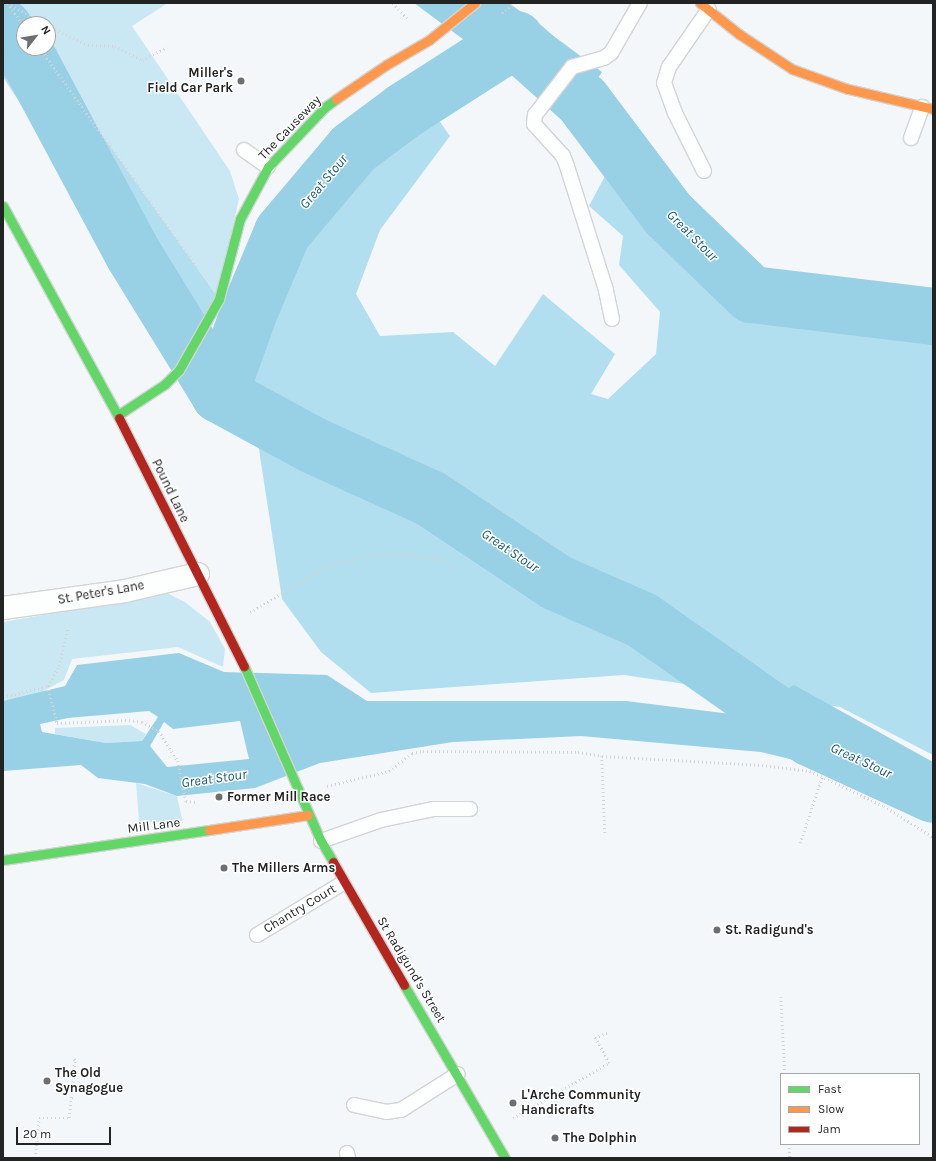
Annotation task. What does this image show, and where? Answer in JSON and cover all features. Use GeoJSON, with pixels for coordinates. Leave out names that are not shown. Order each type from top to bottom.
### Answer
{"type":"FeatureCollection","features":[{"type":"Feature","properties":{"kind":"street","name":"The Causeway"},"geometry":{"type":"LineString","coordinates":[[118,415],[165,384],[179,370],[219,299],[240,218],[268,167],[325,108],[386,65],[438,33],[475,3]]}},
{"type":"Feature","properties":{"kind":"street"},"geometry":{"type":"LineString","coordinates":[[705,6],[739,34],[792,69],[848,89],[927,108]]}},
{"type":"Feature","properties":{"kind":"street","name":"Pound Lane"},"geometry":{"type":"LineString","coordinates":[[3,206],[118,415],[239,653],[299,793]]}},
{"type":"Feature","properties":{"kind":"street","name":"St. Peter's Lane"},"geometry":{"type":"LineString","coordinates":[[3,608],[125,591],[198,574]]}},
{"type":"Feature","properties":{"kind":"street","name":"St Radigund's Street"},"geometry":{"type":"LineString","coordinates":[[299,793],[308,815],[343,883],[458,1074],[505,1158]]}},
{"type":"Feature","properties":{"kind":"street","name":"Mill Lane"},"geometry":{"type":"LineString","coordinates":[[3,860],[308,815]]}},
{"type":"Feature","properties":{"kind":"lane"},"geometry":{"type":"LineString","coordinates":[[612,319],[606,290],[567,166],[563,156],[534,124],[534,115],[572,67],[578,64],[604,58],[610,53],[640,3]]}},
{"type":"Feature","properties":{"kind":"lane"},"geometry":{"type":"LineString","coordinates":[[704,172],[675,113],[664,84],[669,67],[705,6]]}},
{"type":"Feature","properties":{"kind":"lane"},"geometry":{"type":"LineString","coordinates":[[912,138],[927,108]]}},
{"type":"Feature","properties":{"kind":"lane"},"geometry":{"type":"LineString","coordinates":[[244,150],[268,167]]}},
{"type":"Feature","properties":{"kind":"lane"},"geometry":{"type":"LineString","coordinates":[[321,841],[381,820],[433,809],[470,809]]}},
{"type":"Feature","properties":{"kind":"lane","name":"Chantry Court"},"geometry":{"type":"LineString","coordinates":[[257,935],[343,883]]}},
{"type":"Feature","properties":{"kind":"lane"},"geometry":{"type":"LineString","coordinates":[[354,1105],[386,1112],[401,1110],[458,1074]]}},
{"type":"Feature","properties":{"kind":"path"},"geometry":{"type":"LineString","coordinates":[[6,3],[30,16]]}},
{"type":"Feature","properties":{"kind":"path"},"geometry":{"type":"LineString","coordinates":[[6,3],[16,16]]}},
{"type":"Feature","properties":{"kind":"path"},"geometry":{"type":"LineString","coordinates":[[56,30],[88,45],[115,46],[142,60],[167,47]]}},
{"type":"Feature","properties":{"kind":"path"},"geometry":{"type":"LineString","coordinates":[[46,56],[219,299]]}},
{"type":"Feature","properties":{"kind":"path"},"geometry":{"type":"LineString","coordinates":[[226,628],[326,567],[368,555],[409,554],[441,560],[456,569]]}},
{"type":"Feature","properties":{"kind":"path"},"geometry":{"type":"LineString","coordinates":[[69,624],[59,666],[48,686],[57,723],[142,722],[159,731],[178,761],[186,801]]}},
{"type":"Feature","properties":{"kind":"path"},"geometry":{"type":"LineString","coordinates":[[3,697],[48,686]]}},
{"type":"Feature","properties":{"kind":"path"},"geometry":{"type":"LineString","coordinates":[[299,793],[389,771],[412,752],[578,752],[602,756],[762,765],[810,771],[884,806],[933,837]]}},
{"type":"Feature","properties":{"kind":"path"},"geometry":{"type":"LineString","coordinates":[[602,756],[605,833]]}},
{"type":"Feature","properties":{"kind":"path"},"geometry":{"type":"LineString","coordinates":[[800,843],[822,777]]}},
{"type":"Feature","properties":{"kind":"path"},"geometry":{"type":"LineString","coordinates":[[781,997],[785,1073]]}},
{"type":"Feature","properties":{"kind":"path"},"geometry":{"type":"LineString","coordinates":[[490,1131],[609,1063],[595,1038],[608,1032]]}},
{"type":"Feature","properties":{"kind":"path"},"geometry":{"type":"LineString","coordinates":[[35,1158],[39,1118],[68,1118],[75,1060],[72,1057]]}},
{"type":"Feature","properties":{"kind":"path"},"geometry":{"type":"LineString","coordinates":[[789,1145],[790,1158]]}},
{"type":"Feature","properties":{"kind":"shaded area"},"geometry":{"type":"Polygon","coordinates":[[[3,3],[8,3],[17,16],[16,56],[46,56],[217,296],[186,357],[3,77],[3,3]]]}},
{"type":"Feature","properties":{"kind":"shaded area"},"geometry":{"type":"Polygon","coordinates":[[[9,3],[168,3],[132,26],[230,171],[239,199],[217,296],[46,56],[56,56],[56,16],[18,16],[9,3]]]}},
{"type":"Feature","properties":{"kind":"shaded area"},"geometry":{"type":"Polygon","coordinates":[[[428,105],[450,136],[380,230],[356,294],[380,336],[453,332],[495,366],[543,294],[615,354],[591,394],[608,399],[656,354],[660,312],[619,265],[623,236],[589,206],[613,161],[673,242],[749,306],[933,342],[933,755],[840,707],[624,675],[371,693],[321,652],[282,599],[246,365],[275,273],[307,216],[359,155],[428,105]]]}},
{"type":"Feature","properties":{"kind":"shaded area"},"geometry":{"type":"Polygon","coordinates":[[[167,593],[185,602],[210,622],[225,649],[223,667],[178,647],[72,659],[64,680],[38,694],[3,701],[3,622],[167,593]]]}},
{"type":"Feature","properties":{"kind":"shaded area"},"geometry":{"type":"Polygon","coordinates":[[[130,725],[146,734],[142,741],[106,743],[55,734],[55,728],[130,725]]]}},
{"type":"Feature","properties":{"kind":"shaded area"},"geometry":{"type":"Polygon","coordinates":[[[136,783],[177,796],[183,823],[139,821],[136,783]]]}},
{"type":"Feature","properties":{"kind":"water"},"geometry":{"type":"Polygon","coordinates":[[[414,3],[509,3],[602,72],[571,119],[414,3]]]}},
{"type":"Feature","properties":{"kind":"water"},"geometry":{"type":"Polygon","coordinates":[[[179,653],[224,672],[327,675],[367,701],[626,701],[739,715],[794,685],[933,762],[933,818],[835,770],[761,752],[581,736],[453,742],[320,763],[255,788],[177,796],[145,784],[98,778],[81,765],[3,771],[3,701],[65,686],[77,665],[179,653]],[[149,711],[68,718],[40,724],[42,732],[106,743],[142,741],[158,717],[149,711]],[[240,721],[173,729],[164,722],[150,746],[167,767],[249,759],[240,721]]]}},
{"type":"Feature","properties":{"kind":"waterway","name":"Great Stour"},"geometry":{"type":"LineString","coordinates":[[3,27],[30,62],[133,254],[219,394],[313,445],[430,498],[556,582],[642,620],[809,737],[933,794]]}},
{"type":"Feature","properties":{"kind":"waterway","name":"Great Stour"},"geometry":{"type":"LineString","coordinates":[[219,394],[248,313],[282,232],[353,148],[404,110],[515,39]]}},
{"type":"Feature","properties":{"kind":"waterway","name":"Great Stour"},"geometry":{"type":"LineString","coordinates":[[524,48],[582,100],[667,213],[751,294],[933,316]]}},
{"type":"Feature","properties":{"kind":"traffic: fast"},"geometry":{"type":"LineString","coordinates":[[118,415],[165,384],[179,370],[219,299],[240,219],[268,167],[325,107],[336,99]]}},
{"type":"Feature","properties":{"kind":"traffic: fast"},"geometry":{"type":"LineString","coordinates":[[3,206],[119,418]]}},
{"type":"Feature","properties":{"kind":"traffic: fast"},"geometry":{"type":"LineString","coordinates":[[244,666],[321,841],[333,862]]}},
{"type":"Feature","properties":{"kind":"traffic: fast"},"geometry":{"type":"LineString","coordinates":[[3,860],[209,830]]}},
{"type":"Feature","properties":{"kind":"traffic: fast"},"geometry":{"type":"LineString","coordinates":[[404,985],[505,1158]]}},
{"type":"Feature","properties":{"kind":"traffic: slow"},"geometry":{"type":"LineString","coordinates":[[336,99],[386,65],[429,40],[475,3]]}},
{"type":"Feature","properties":{"kind":"traffic: slow"},"geometry":{"type":"LineString","coordinates":[[700,3],[739,34],[792,69],[848,89],[933,109]]}},
{"type":"Feature","properties":{"kind":"traffic: slow"},"geometry":{"type":"LineString","coordinates":[[209,830],[308,815]]}},
{"type":"Feature","properties":{"kind":"traffic: jam"},"geometry":{"type":"LineString","coordinates":[[119,418],[244,666]]}},
{"type":"Feature","properties":{"kind":"traffic: jam"},"geometry":{"type":"LineString","coordinates":[[333,862],[404,985]]}},
{"type":"Feature","properties":{"kind":"place","name":"Miller's Field Car Park"},"geometry":{"type":"Point","coordinates":[241,81]}},
{"type":"Feature","properties":{"kind":"place","name":"Former Mill Race"},"geometry":{"type":"Point","coordinates":[219,797]}},
{"type":"Feature","properties":{"kind":"place","name":"The Millers Arms"},"geometry":{"type":"Point","coordinates":[224,868]}},
{"type":"Feature","properties":{"kind":"place","name":"St. Radigund's"},"geometry":{"type":"Point","coordinates":[717,930]}},
{"type":"Feature","properties":{"kind":"place","name":"The Old Synagogue"},"geometry":{"type":"Point","coordinates":[47,1081]}},
{"type":"Feature","properties":{"kind":"place","name":"L'Arche Community Handicrafts"},"geometry":{"type":"Point","coordinates":[513,1103]}},
{"type":"Feature","properties":{"kind":"place","name":"The Dolphin"},"geometry":{"type":"Point","coordinates":[555,1138]}}]}
